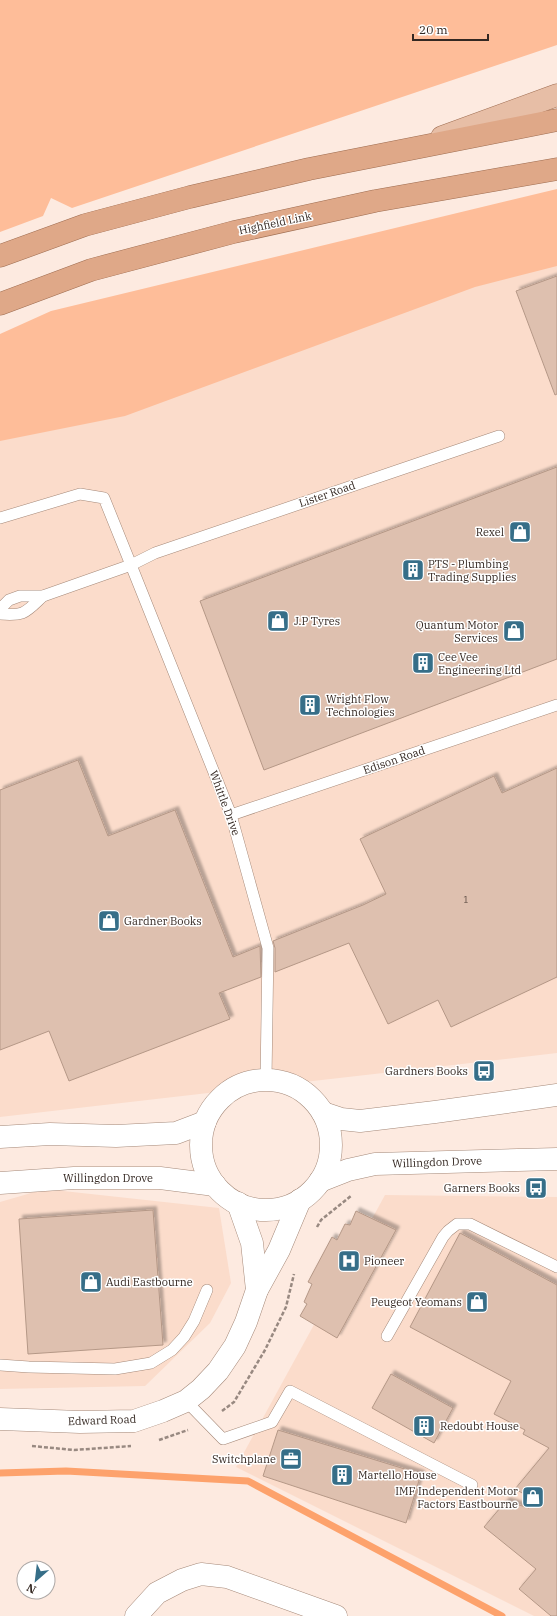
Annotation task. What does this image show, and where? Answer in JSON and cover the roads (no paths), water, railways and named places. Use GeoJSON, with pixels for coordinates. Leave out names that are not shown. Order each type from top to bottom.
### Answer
{"type":"FeatureCollection","features":[{"type":"Feature","properties":{"kind":"highway"},"geometry":{"type":"LineString","coordinates":[[0,256],[85,225],[190,197],[309,170],[557,120]]}},
{"type":"Feature","properties":{"kind":"highway","name":"Highfield Link"},"geometry":{"type":"LineString","coordinates":[[0,304],[91,270],[234,232],[376,202],[557,169]]}},
{"type":"Feature","properties":{"kind":"main road"},"geometry":{"type":"LineString","coordinates":[[411,149],[506,112],[557,95]]}},
{"type":"Feature","properties":{"kind":"street"},"geometry":{"type":"LineString","coordinates":[[266,1080],[283,1082],[299,1089],[313,1100],[323,1113],[330,1130],[331,1148],[328,1165],[320,1181],[311,1192],[300,1200],[280,1208],[258,1209],[238,1203],[225,1195],[215,1185],[206,1170],[202,1154],[202,1138],[205,1122],[215,1105],[229,1091],[246,1083],[266,1080]]}},
{"type":"Feature","properties":{"kind":"street"},"geometry":{"type":"LineString","coordinates":[[323,1113],[341,1120],[360,1121],[557,1095]]}},
{"type":"Feature","properties":{"kind":"street"},"geometry":{"type":"LineString","coordinates":[[0,1137],[50,1134],[116,1136],[176,1133],[205,1122]]}},
{"type":"Feature","properties":{"kind":"street","name":"Willingdon Drove"},"geometry":{"type":"LineString","coordinates":[[320,1181],[348,1170],[375,1164],[557,1159]]}},
{"type":"Feature","properties":{"kind":"street","name":"Willingdon Drove"},"geometry":{"type":"LineString","coordinates":[[0,1183],[74,1178],[160,1178],[215,1185]]}},
{"type":"Feature","properties":{"kind":"street","name":"Edward Road"},"geometry":{"type":"LineString","coordinates":[[0,1419],[80,1422],[134,1421],[186,1401],[201,1389],[218,1371],[235,1346],[246,1322],[256,1290],[278,1250],[300,1200]]}},
{"type":"Feature","properties":{"kind":"street","name":"Edward Road"},"geometry":{"type":"LineString","coordinates":[[238,1203],[252,1243],[256,1290]]}},
{"type":"Feature","properties":{"kind":"street"},"geometry":{"type":"LineString","coordinates":[[136,1616],[157,1593],[182,1580],[201,1574],[227,1577],[336,1616]]}},
{"type":"Feature","properties":{"kind":"lane","name":"Lister Road"},"geometry":{"type":"LineString","coordinates":[[131,565],[155,552],[499,436]]}},
{"type":"Feature","properties":{"kind":"lane","name":"Whittle Drive"},"geometry":{"type":"LineString","coordinates":[[0,518],[80,494],[104,498],[231,816],[268,948],[266,1080]]}},
{"type":"Feature","properties":{"kind":"lane"},"geometry":{"type":"LineString","coordinates":[[0,608],[9,600],[20,596],[43,596],[131,565]]}},
{"type":"Feature","properties":{"kind":"lane"},"geometry":{"type":"LineString","coordinates":[[0,614],[16,615],[27,611],[43,596]]}},
{"type":"Feature","properties":{"kind":"lane","name":"Edison Road"},"geometry":{"type":"LineString","coordinates":[[231,816],[557,705]]}},
{"type":"Feature","properties":{"kind":"lane"},"geometry":{"type":"LineString","coordinates":[[387,1336],[443,1237],[448,1230],[457,1224],[466,1223],[477,1227],[557,1267]]}},
{"type":"Feature","properties":{"kind":"lane"},"geometry":{"type":"LineString","coordinates":[[0,1364],[30,1367],[115,1369],[151,1363],[172,1350],[184,1337],[194,1321],[207,1290]]}},
{"type":"Feature","properties":{"kind":"lane"},"geometry":{"type":"LineString","coordinates":[[186,1401],[223,1439],[272,1422],[290,1391],[472,1485]]}},
{"type":"Feature","properties":{"kind":"waterway"},"geometry":{"type":"LineString","coordinates":[[0,1473],[66,1471],[248,1481],[502,1616]]}},
{"type":"Feature","properties":{"kind":"place","name":"Rexel"},"geometry":{"type":"Point","coordinates":[520,532]}},
{"type":"Feature","properties":{"kind":"place","name":"PTS - Plumbing Trading Supplies"},"geometry":{"type":"Point","coordinates":[413,570]}},
{"type":"Feature","properties":{"kind":"place","name":"J.P Tyres"},"geometry":{"type":"Point","coordinates":[278,621]}},
{"type":"Feature","properties":{"kind":"place","name":"Quantum Motor Services"},"geometry":{"type":"Point","coordinates":[514,631]}},
{"type":"Feature","properties":{"kind":"place","name":"Cee Vee Engineering Ltd"},"geometry":{"type":"Point","coordinates":[423,663]}},
{"type":"Feature","properties":{"kind":"place","name":"Wright Flow Technologies"},"geometry":{"type":"Point","coordinates":[310,705]}},
{"type":"Feature","properties":{"kind":"place","name":"Gardner Books"},"geometry":{"type":"Point","coordinates":[109,921]}},
{"type":"Feature","properties":{"kind":"place","name":"Gardners Books"},"geometry":{"type":"Point","coordinates":[484,1071]}},
{"type":"Feature","properties":{"kind":"place","name":"Garners Books"},"geometry":{"type":"Point","coordinates":[536,1188]}},
{"type":"Feature","properties":{"kind":"place","name":"Pioneer"},"geometry":{"type":"Point","coordinates":[349,1261]}},
{"type":"Feature","properties":{"kind":"place","name":"Audi Eastbourne"},"geometry":{"type":"Point","coordinates":[91,1282]}},
{"type":"Feature","properties":{"kind":"place","name":"Peugeot Yeomans"},"geometry":{"type":"Point","coordinates":[477,1302]}},
{"type":"Feature","properties":{"kind":"place","name":"Redoubt House"},"geometry":{"type":"Point","coordinates":[424,1426]}},
{"type":"Feature","properties":{"kind":"place","name":"Switchplane"},"geometry":{"type":"Point","coordinates":[291,1459]}},
{"type":"Feature","properties":{"kind":"place","name":"Martello House"},"geometry":{"type":"Point","coordinates":[342,1475]}},
{"type":"Feature","properties":{"kind":"place","name":"IMF Independent Motor Factors Eastbourne"},"geometry":{"type":"Point","coordinates":[533,1497]}}]}
